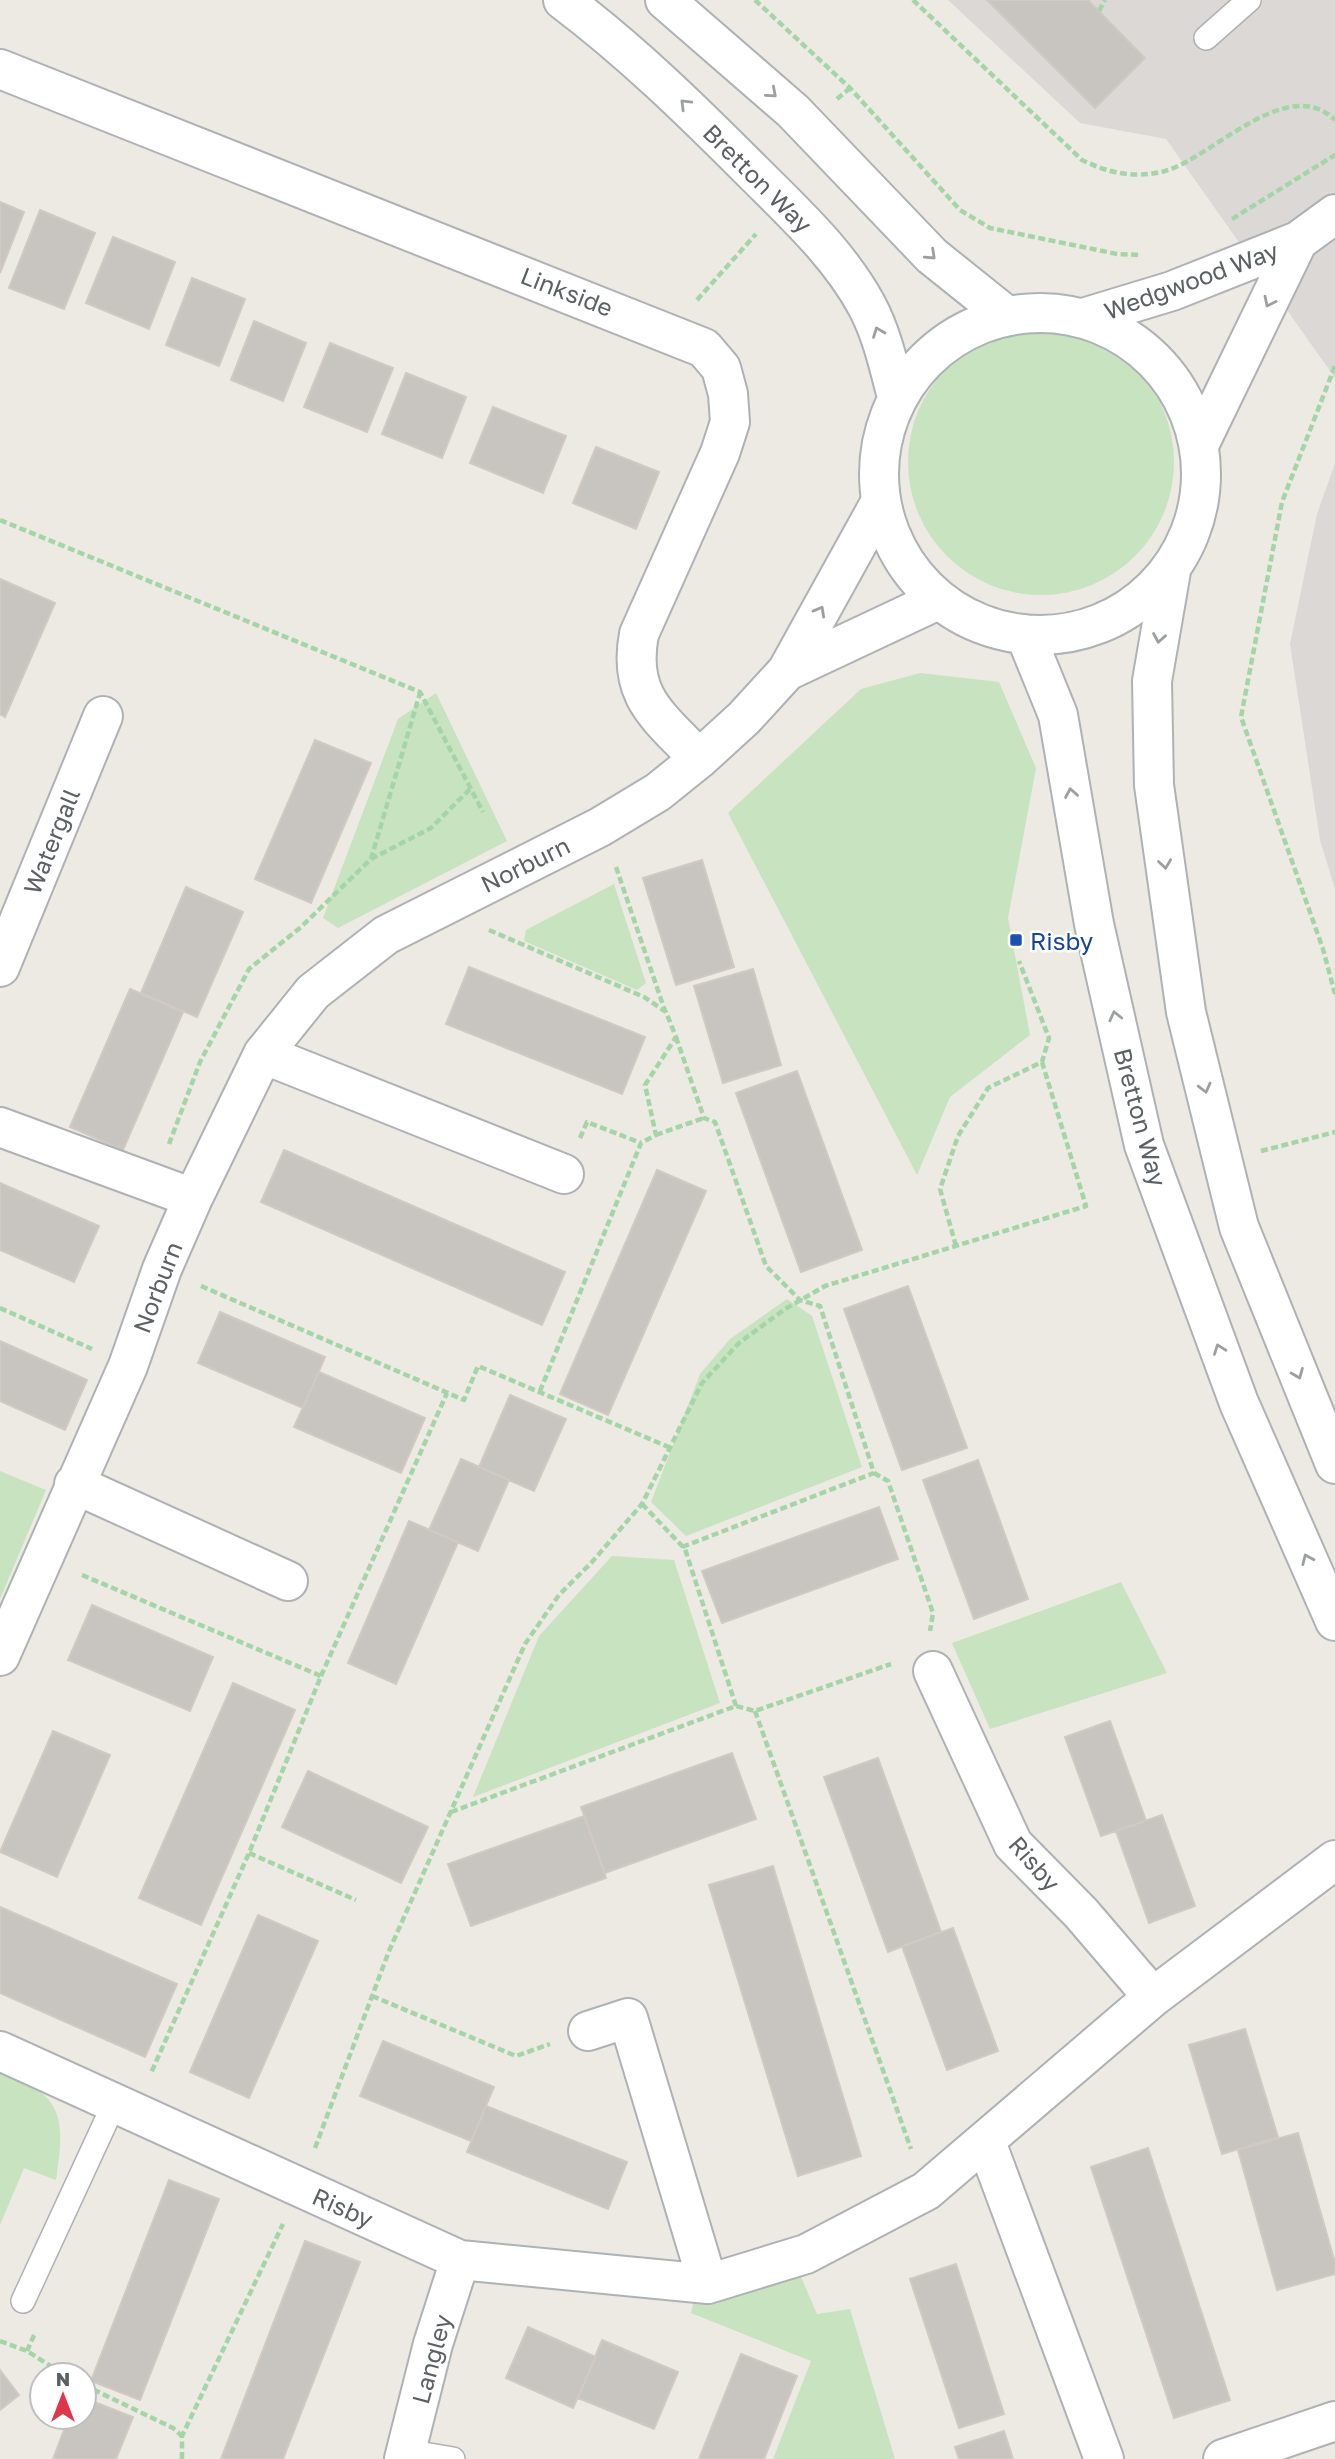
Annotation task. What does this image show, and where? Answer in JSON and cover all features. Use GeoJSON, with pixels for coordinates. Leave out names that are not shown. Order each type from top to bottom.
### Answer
{"type":"FeatureCollection","features":[{"type":"Feature","properties":{"kind":"street","name":"Bretton Way"},"geometry":{"type":"LineString","coordinates":[[563,0],[620,43],[676,94],[827,248],[868,308],[881,340],[897,397]]}},
{"type":"Feature","properties":{"kind":"street"},"geometry":{"type":"LineString","coordinates":[[665,0],[793,111],[932,256],[1007,316]]}},
{"type":"Feature","properties":{"kind":"street","name":"Linkside"},"geometry":{"type":"LineString","coordinates":[[0,69],[667,331],[704,348],[721,369],[728,394],[730,422],[720,453],[639,634],[634,660],[640,686],[653,709],[699,759]]}},
{"type":"Feature","properties":{"kind":"street","name":"Wedgwood Way"},"geometry":{"type":"LineString","coordinates":[[1083,318],[1172,291],[1298,241],[1335,214]]}},
{"type":"Feature","properties":{"kind":"street","name":"Wedgwood Way"},"geometry":{"type":"LineString","coordinates":[[1199,445],[1298,241]]}},
{"type":"Feature","properties":{"kind":"street"},"geometry":{"type":"LineString","coordinates":[[1045,312],[1083,318],[1124,335],[1158,363],[1184,398],[1199,445],[1203,484],[1198,515],[1187,544],[1171,571],[1134,607],[1088,629],[1037,636],[986,627],[937,600],[911,572],[892,539],[880,503],[880,448],[897,397],[925,360],[963,332],[1007,316],[1045,312]]}},
{"type":"Feature","properties":{"kind":"street","name":"Norburn"},"geometry":{"type":"LineString","coordinates":[[0,1656],[128,1366],[162,1269],[263,1054],[313,992],[386,935],[600,827],[658,792],[699,759],[744,718],[787,671],[880,503]]}},
{"type":"Feature","properties":{"kind":"street"},"geometry":{"type":"LineString","coordinates":[[1171,571],[1152,681],[1154,785],[1186,1012],[1239,1227],[1335,1464]]}},
{"type":"Feature","properties":{"kind":"street","name":"Norburn"},"geometry":{"type":"LineString","coordinates":[[787,671],[937,600]]}},
{"type":"Feature","properties":{"kind":"street","name":"Bretton Way"},"geometry":{"type":"LineString","coordinates":[[1025,634],[1058,715],[1094,924],[1144,1145],[1239,1403],[1335,1621]]}},
{"type":"Feature","properties":{"kind":"street","name":"Watergall"},"geometry":{"type":"LineString","coordinates":[[0,967],[103,716]]}},
{"type":"Feature","properties":{"kind":"street"},"geometry":{"type":"LineString","coordinates":[[263,1054],[565,1174]]}},
{"type":"Feature","properties":{"kind":"street"},"geometry":{"type":"LineString","coordinates":[[0,1127],[193,1199]]}},
{"type":"Feature","properties":{"kind":"street"},"geometry":{"type":"LineString","coordinates":[[74,1484],[288,1581]]}},
{"type":"Feature","properties":{"kind":"street","name":"Risby"},"geometry":{"type":"LineString","coordinates":[[930,1662],[1013,1844],[1081,1913],[1153,1997]]}},
{"type":"Feature","properties":{"kind":"street","name":"Risby"},"geometry":{"type":"LineString","coordinates":[[0,2051],[460,2260],[708,2284],[806,2254],[926,2191],[1153,1997],[1335,1860]]}},
{"type":"Feature","properties":{"kind":"street"},"geometry":{"type":"LineString","coordinates":[[588,2031],[628,2018],[708,2284]]}},
{"type":"Feature","properties":{"kind":"street"},"geometry":{"type":"LineString","coordinates":[[986,2142],[1104,2459]]}},
{"type":"Feature","properties":{"kind":"street","name":"Langley"},"geometry":{"type":"LineString","coordinates":[[405,2455],[433,2344],[460,2260]]}},
{"type":"Feature","properties":{"kind":"street"},"geometry":{"type":"LineString","coordinates":[[1223,2459],[1335,2421]]}},
{"type":"Feature","properties":{"kind":"lane"},"geometry":{"type":"LineString","coordinates":[[1206,38],[1249,0]]}},
{"type":"Feature","properties":{"kind":"lane"},"geometry":{"type":"LineString","coordinates":[[23,2301],[124,2108]]}},
{"type":"Feature","properties":{"kind":"lane"},"geometry":{"type":"LineString","coordinates":[[405,2455],[453,2459]]}},
{"type":"Feature","properties":{"kind":"path"},"geometry":{"type":"LineString","coordinates":[[755,0],[850,88],[960,210],[974,220],[990,228],[1092,249],[1144,255]]}},
{"type":"Feature","properties":{"kind":"path"},"geometry":{"type":"LineString","coordinates":[[913,0],[1082,160],[1106,172],[1131,176],[1167,170],[1267,114],[1287,107],[1314,107],[1335,120]]}},
{"type":"Feature","properties":{"kind":"path"},"geometry":{"type":"LineString","coordinates":[[1099,11],[1105,0]]}},
{"type":"Feature","properties":{"kind":"path"},"geometry":{"type":"LineString","coordinates":[[1225,223],[1335,155]]}},
{"type":"Feature","properties":{"kind":"path"},"geometry":{"type":"LineString","coordinates":[[667,331],[760,230]]}},
{"type":"Feature","properties":{"kind":"path"},"geometry":{"type":"LineString","coordinates":[[1335,366],[1282,502],[1241,717],[1323,949],[1335,994]]}},
{"type":"Feature","properties":{"kind":"path"},"geometry":{"type":"LineString","coordinates":[[0,520],[420,692],[483,812]]}},
{"type":"Feature","properties":{"kind":"path"},"geometry":{"type":"LineString","coordinates":[[370,859],[420,692]]}},
{"type":"Feature","properties":{"kind":"path"},"geometry":{"type":"LineString","coordinates":[[153,1184],[200,1062],[248,969],[301,927],[370,859],[431,828],[471,788]]}},
{"type":"Feature","properties":{"kind":"path"},"geometry":{"type":"LineString","coordinates":[[600,827],[704,1118]]}},
{"type":"Feature","properties":{"kind":"path"},"geometry":{"type":"LineString","coordinates":[[467,893],[485,929],[644,997],[666,1012]]}},
{"type":"Feature","properties":{"kind":"path"},"geometry":{"type":"LineString","coordinates":[[182,2459],[181,2437],[299,2187],[372,1996],[525,1644],[559,1595],[592,1562],[642,1504],[702,1382],[739,1343],[800,1300],[825,1286],[1086,1206],[1042,1062],[1049,1038],[1019,961]]}},
{"type":"Feature","properties":{"kind":"path"},"geometry":{"type":"LineString","coordinates":[[656,1135],[645,1085],[676,1037]]}},
{"type":"Feature","properties":{"kind":"path"},"geometry":{"type":"LineString","coordinates":[[956,1246],[940,1189],[958,1136],[988,1088],[1042,1062]]}},
{"type":"Feature","properties":{"kind":"path"},"geometry":{"type":"LineString","coordinates":[[451,1813],[736,1706],[755,1712],[930,1662],[933,1613],[888,1481],[874,1473],[820,1306],[800,1300],[766,1266],[715,1122],[704,1118],[641,1143],[540,1391]]}},
{"type":"Feature","properties":{"kind":"path"},"geometry":{"type":"LineString","coordinates":[[565,1174],[587,1122],[641,1143]]}},
{"type":"Feature","properties":{"kind":"path"},"geometry":{"type":"LineString","coordinates":[[1256,1152],[1335,1132]]}},
{"type":"Feature","properties":{"kind":"path"},"geometry":{"type":"LineString","coordinates":[[162,1269],[464,1400],[478,1366],[671,1448]]}},
{"type":"Feature","properties":{"kind":"path"},"geometry":{"type":"LineString","coordinates":[[0,1308],[128,1366]]}},
{"type":"Feature","properties":{"kind":"path"},"geometry":{"type":"LineString","coordinates":[[124,2108],[249,1853],[321,1676],[447,1393]]}},
{"type":"Feature","properties":{"kind":"path"},"geometry":{"type":"LineString","coordinates":[[682,1547],[874,1473]]}},
{"type":"Feature","properties":{"kind":"path"},"geometry":{"type":"LineString","coordinates":[[642,1504],[682,1547],[736,1706]]}},
{"type":"Feature","properties":{"kind":"path"},"geometry":{"type":"LineString","coordinates":[[78,1573],[321,1676]]}},
{"type":"Feature","properties":{"kind":"path"},"geometry":{"type":"LineString","coordinates":[[755,1712],[926,2191]]}},
{"type":"Feature","properties":{"kind":"path"},"geometry":{"type":"LineString","coordinates":[[249,1853],[356,1900]]}},
{"type":"Feature","properties":{"kind":"path"},"geometry":{"type":"LineString","coordinates":[[372,1996],[516,2056],[588,2031]]}},
{"type":"Feature","properties":{"kind":"path"},"geometry":{"type":"LineString","coordinates":[[0,2341],[27,2351],[43,2361]]}},
{"type":"Feature","properties":{"kind":"path"},"geometry":{"type":"LineString","coordinates":[[98,2392],[173,2428],[181,2437]]}},
{"type":"Feature","properties":{"kind":"shaded area"},"geometry":{"type":"Polygon","coordinates":[[[948,0],[1335,0],[1335,378],[1166,139],[1080,123],[948,0]]]}},
{"type":"Feature","properties":{"kind":"shaded area"},"geometry":{"type":"Polygon","coordinates":[[[1335,463],[1335,889],[1320,840],[1290,644],[1317,514],[1335,463]]]}},
{"type":"Feature","properties":{"kind":"green space"},"geometry":{"type":"Polygon","coordinates":[[[1041,329],[1067,332],[1092,340],[1115,352],[1135,368],[1151,388],[1163,411],[1171,436],[1174,462],[1171,488],[1163,513],[1151,536],[1135,556],[1115,572],[1092,584],[1067,592],[1041,595],[1015,592],[990,584],[967,572],[947,556],[931,536],[919,513],[911,488],[908,462],[911,436],[919,411],[931,388],[947,368],[967,352],[990,340],[1015,332],[1041,329]]]}},
{"type":"Feature","properties":{"kind":"green space"},"geometry":{"type":"Polygon","coordinates":[[[920,673],[999,682],[1036,768],[1008,918],[1030,1035],[950,1097],[917,1175],[728,813],[861,689],[920,673]]]}},
{"type":"Feature","properties":{"kind":"green space"},"geometry":{"type":"Polygon","coordinates":[[[436,693],[507,841],[338,928],[323,918],[398,719],[436,693]]]}},
{"type":"Feature","properties":{"kind":"green space"},"geometry":{"type":"Polygon","coordinates":[[[614,884],[646,983],[637,990],[524,941],[526,930],[614,884]]]}},
{"type":"Feature","properties":{"kind":"green space"},"geometry":{"type":"Polygon","coordinates":[[[787,1299],[812,1316],[862,1467],[686,1536],[651,1502],[700,1374],[730,1339],[787,1299]]]}},
{"type":"Feature","properties":{"kind":"green space"},"geometry":{"type":"Polygon","coordinates":[[[0,1471],[46,1490],[0,1599],[0,1471]]]}},
{"type":"Feature","properties":{"kind":"green space"},"geometry":{"type":"Polygon","coordinates":[[[612,1556],[674,1560],[720,1703],[473,1797],[539,1636],[612,1556]]]}},
{"type":"Feature","properties":{"kind":"green space"},"geometry":{"type":"Polygon","coordinates":[[[1121,1582],[1167,1673],[990,1729],[952,1643],[1121,1582]]]}},
{"type":"Feature","properties":{"kind":"green space"},"geometry":{"type":"Polygon","coordinates":[[[0,2072],[37,2090],[49,2100],[56,2111],[60,2140],[56,2180],[24,2168],[0,2225],[0,2072]]]}},
{"type":"Feature","properties":{"kind":"green space"},"geometry":{"type":"Polygon","coordinates":[[[801,2277],[817,2314],[850,2309],[895,2459],[773,2459],[811,2361],[691,2313],[694,2300],[801,2277]]]}},
{"type":"Feature","properties":{"kind":"building"},"geometry":{"type":"Polygon","coordinates":[[[987,0],[1088,0],[1145,58],[1095,108],[987,0]]]}},
{"type":"Feature","properties":{"kind":"building"},"geometry":{"type":"Polygon","coordinates":[[[0,202],[24,212],[0,273],[0,202]]]}},
{"type":"Feature","properties":{"kind":"building"},"geometry":{"type":"Polygon","coordinates":[[[40,210],[95,233],[64,309],[9,288],[40,210]]]}},
{"type":"Feature","properties":{"kind":"building"},"geometry":{"type":"Polygon","coordinates":[[[113,237],[175,262],[149,329],[86,303],[113,237]]]}},
{"type":"Feature","properties":{"kind":"building"},"geometry":{"type":"Polygon","coordinates":[[[192,278],[245,299],[219,366],[166,345],[192,278]]]}},
{"type":"Feature","properties":{"kind":"building"},"geometry":{"type":"Polygon","coordinates":[[[254,321],[306,343],[283,401],[231,380],[254,321]]]}},
{"type":"Feature","properties":{"kind":"building"},"geometry":{"type":"Polygon","coordinates":[[[330,343],[393,368],[367,432],[304,407],[330,343]]]}},
{"type":"Feature","properties":{"kind":"building"},"geometry":{"type":"Polygon","coordinates":[[[406,373],[466,397],[442,458],[382,434],[406,373]]]}},
{"type":"Feature","properties":{"kind":"building"},"geometry":{"type":"Polygon","coordinates":[[[493,407],[566,436],[543,493],[470,463],[493,407]]]}},
{"type":"Feature","properties":{"kind":"building"},"geometry":{"type":"Polygon","coordinates":[[[596,447],[659,472],[636,529],[573,503],[596,447]]]}},
{"type":"Feature","properties":{"kind":"building"},"geometry":{"type":"Polygon","coordinates":[[[0,579],[55,603],[5,717],[0,714],[0,579]]]}},
{"type":"Feature","properties":{"kind":"building"},"geometry":{"type":"Polygon","coordinates":[[[315,740],[371,763],[311,903],[255,879],[315,740]]]}},
{"type":"Feature","properties":{"kind":"building"},"geometry":{"type":"Polygon","coordinates":[[[702,860],[734,967],[676,985],[643,878],[702,860]]]}},
{"type":"Feature","properties":{"kind":"building"},"geometry":{"type":"Polygon","coordinates":[[[186,887],[243,912],[197,1017],[141,993],[186,887]]]}},
{"type":"Feature","properties":{"kind":"building"},"geometry":{"type":"Polygon","coordinates":[[[469,967],[645,1037],[622,1094],[446,1024],[469,967]]]}},
{"type":"Feature","properties":{"kind":"building"},"geometry":{"type":"Polygon","coordinates":[[[753,969],[781,1065],[723,1083],[694,986],[753,969]]]}},
{"type":"Feature","properties":{"kind":"building"},"geometry":{"type":"Polygon","coordinates":[[[130,989],[183,1012],[123,1150],[70,1127],[130,989]]]}},
{"type":"Feature","properties":{"kind":"building"},"geometry":{"type":"Polygon","coordinates":[[[797,1071],[862,1250],[801,1272],[736,1093],[797,1071]]]}},
{"type":"Feature","properties":{"kind":"building"},"geometry":{"type":"Polygon","coordinates":[[[284,1150],[565,1272],[542,1325],[261,1202],[284,1150]]]}},
{"type":"Feature","properties":{"kind":"building"},"geometry":{"type":"Polygon","coordinates":[[[657,1170],[706,1191],[608,1415],[560,1394],[657,1170]]]}},
{"type":"Feature","properties":{"kind":"building"},"geometry":{"type":"Polygon","coordinates":[[[0,1183],[99,1226],[74,1282],[0,1250],[0,1183]]]}},
{"type":"Feature","properties":{"kind":"building"},"geometry":{"type":"Polygon","coordinates":[[[908,1286],[967,1448],[902,1470],[844,1309],[908,1286]]]}},
{"type":"Feature","properties":{"kind":"building"},"geometry":{"type":"Polygon","coordinates":[[[220,1312],[325,1357],[303,1408],[198,1363],[220,1312]]]}},
{"type":"Feature","properties":{"kind":"building"},"geometry":{"type":"Polygon","coordinates":[[[0,1341],[87,1380],[65,1430],[0,1401],[0,1341]]]}},
{"type":"Feature","properties":{"kind":"building"},"geometry":{"type":"Polygon","coordinates":[[[319,1372],[425,1418],[401,1473],[294,1427],[319,1372]]]}},
{"type":"Feature","properties":{"kind":"building"},"geometry":{"type":"Polygon","coordinates":[[[510,1395],[566,1419],[534,1491],[479,1467],[510,1395]]]}},
{"type":"Feature","properties":{"kind":"building"},"geometry":{"type":"Polygon","coordinates":[[[461,1459],[509,1480],[478,1551],[429,1530],[461,1459]]]}},
{"type":"Feature","properties":{"kind":"building"},"geometry":{"type":"Polygon","coordinates":[[[978,1460],[1028,1599],[974,1619],[923,1480],[978,1460]]]}},
{"type":"Feature","properties":{"kind":"building"},"geometry":{"type":"Polygon","coordinates":[[[879,1507],[898,1559],[722,1623],[702,1571],[879,1507]]]}},
{"type":"Feature","properties":{"kind":"building"},"geometry":{"type":"Polygon","coordinates":[[[409,1521],[458,1542],[396,1684],[348,1663],[409,1521]]]}},
{"type":"Feature","properties":{"kind":"building"},"geometry":{"type":"Polygon","coordinates":[[[92,1605],[213,1657],[190,1711],[68,1660],[92,1605]]]}},
{"type":"Feature","properties":{"kind":"building"},"geometry":{"type":"Polygon","coordinates":[[[233,1683],[295,1710],[201,1925],[139,1898],[233,1683]]]}},
{"type":"Feature","properties":{"kind":"building"},"geometry":{"type":"Polygon","coordinates":[[[1110,1721],[1146,1821],[1101,1836],[1065,1737],[1110,1721]]]}},
{"type":"Feature","properties":{"kind":"building"},"geometry":{"type":"Polygon","coordinates":[[[53,1731],[110,1755],[57,1877],[0,1852],[53,1731]]]}},
{"type":"Feature","properties":{"kind":"building"},"geometry":{"type":"Polygon","coordinates":[[[732,1753],[756,1819],[605,1873],[581,1807],[732,1753]]]}},
{"type":"Feature","properties":{"kind":"building"},"geometry":{"type":"Polygon","coordinates":[[[878,1758],[941,1932],[888,1952],[824,1777],[878,1758]]]}},
{"type":"Feature","properties":{"kind":"building"},"geometry":{"type":"Polygon","coordinates":[[[308,1771],[428,1827],[401,1883],[282,1827],[308,1771]]]}},
{"type":"Feature","properties":{"kind":"building"},"geometry":{"type":"Polygon","coordinates":[[[1162,1815],[1195,1906],[1149,1923],[1116,1831],[1162,1815]]]}},
{"type":"Feature","properties":{"kind":"building"},"geometry":{"type":"Polygon","coordinates":[[[584,1816],[606,1878],[471,1926],[448,1864],[584,1816]]]}},
{"type":"Feature","properties":{"kind":"building"},"geometry":{"type":"Polygon","coordinates":[[[773,1866],[861,2156],[798,2176],[709,1885],[773,1866]]]}},
{"type":"Feature","properties":{"kind":"building"},"geometry":{"type":"Polygon","coordinates":[[[0,1907],[177,1984],[145,2057],[0,1993],[0,1907]]]}},
{"type":"Feature","properties":{"kind":"building"},"geometry":{"type":"Polygon","coordinates":[[[258,1915],[318,1941],[249,2098],[190,2072],[258,1915]]]}},
{"type":"Feature","properties":{"kind":"building"},"geometry":{"type":"Polygon","coordinates":[[[953,1928],[998,2051],[947,2070],[902,1946],[953,1928]]]}},
{"type":"Feature","properties":{"kind":"building"},"geometry":{"type":"Polygon","coordinates":[[[1245,2029],[1278,2137],[1222,2154],[1189,2045],[1245,2029]]]}},
{"type":"Feature","properties":{"kind":"building"},"geometry":{"type":"Polygon","coordinates":[[[383,2041],[494,2087],[471,2141],[360,2096],[383,2041]]]}},
{"type":"Feature","properties":{"kind":"building"},"geometry":{"type":"Polygon","coordinates":[[[486,2106],[627,2162],[608,2209],[467,2152],[486,2106]]]}},
{"type":"Feature","properties":{"kind":"building"},"geometry":{"type":"Polygon","coordinates":[[[1298,2133],[1335,2263],[1335,2274],[1277,2290],[1238,2150],[1298,2133]]]}},
{"type":"Feature","properties":{"kind":"building"},"geometry":{"type":"Polygon","coordinates":[[[1148,2148],[1230,2400],[1174,2418],[1091,2167],[1148,2148]]]}},
{"type":"Feature","properties":{"kind":"building"},"geometry":{"type":"Polygon","coordinates":[[[169,2180],[219,2199],[140,2400],[98,2384],[98,2363],[169,2180]]]}},
{"type":"Feature","properties":{"kind":"building"},"geometry":{"type":"Polygon","coordinates":[[[305,2241],[360,2262],[283,2459],[221,2459],[305,2241]]]}},
{"type":"Feature","properties":{"kind":"building"},"geometry":{"type":"Polygon","coordinates":[[[956,2264],[1004,2414],[959,2428],[910,2279],[956,2264]]]}},
{"type":"Feature","properties":{"kind":"building"},"geometry":{"type":"Polygon","coordinates":[[[528,2327],[596,2357],[573,2408],[506,2378],[528,2327]]]}},
{"type":"Feature","properties":{"kind":"building"},"geometry":{"type":"Polygon","coordinates":[[[602,2340],[678,2372],[654,2429],[578,2398],[602,2340]]]}},
{"type":"Feature","properties":{"kind":"building"},"geometry":{"type":"Polygon","coordinates":[[[741,2354],[797,2376],[764,2459],[699,2459],[741,2354]]]}},
{"type":"Feature","properties":{"kind":"building"},"geometry":{"type":"Polygon","coordinates":[[[0,2370],[19,2395],[0,2410],[0,2370]]]}},
{"type":"Feature","properties":{"kind":"building"},"geometry":{"type":"Polygon","coordinates":[[[98,2403],[133,2417],[116,2459],[53,2459],[64,2431],[98,2431],[98,2403]]]}},
{"type":"Feature","properties":{"kind":"building"},"geometry":{"type":"Polygon","coordinates":[[[1004,2431],[1013,2459],[959,2459],[955,2447],[1004,2431]]]}},
{"type":"Feature","properties":{"kind":"place","name":"Risby"},"geometry":{"type":"Point","coordinates":[1016,940]}}]}
